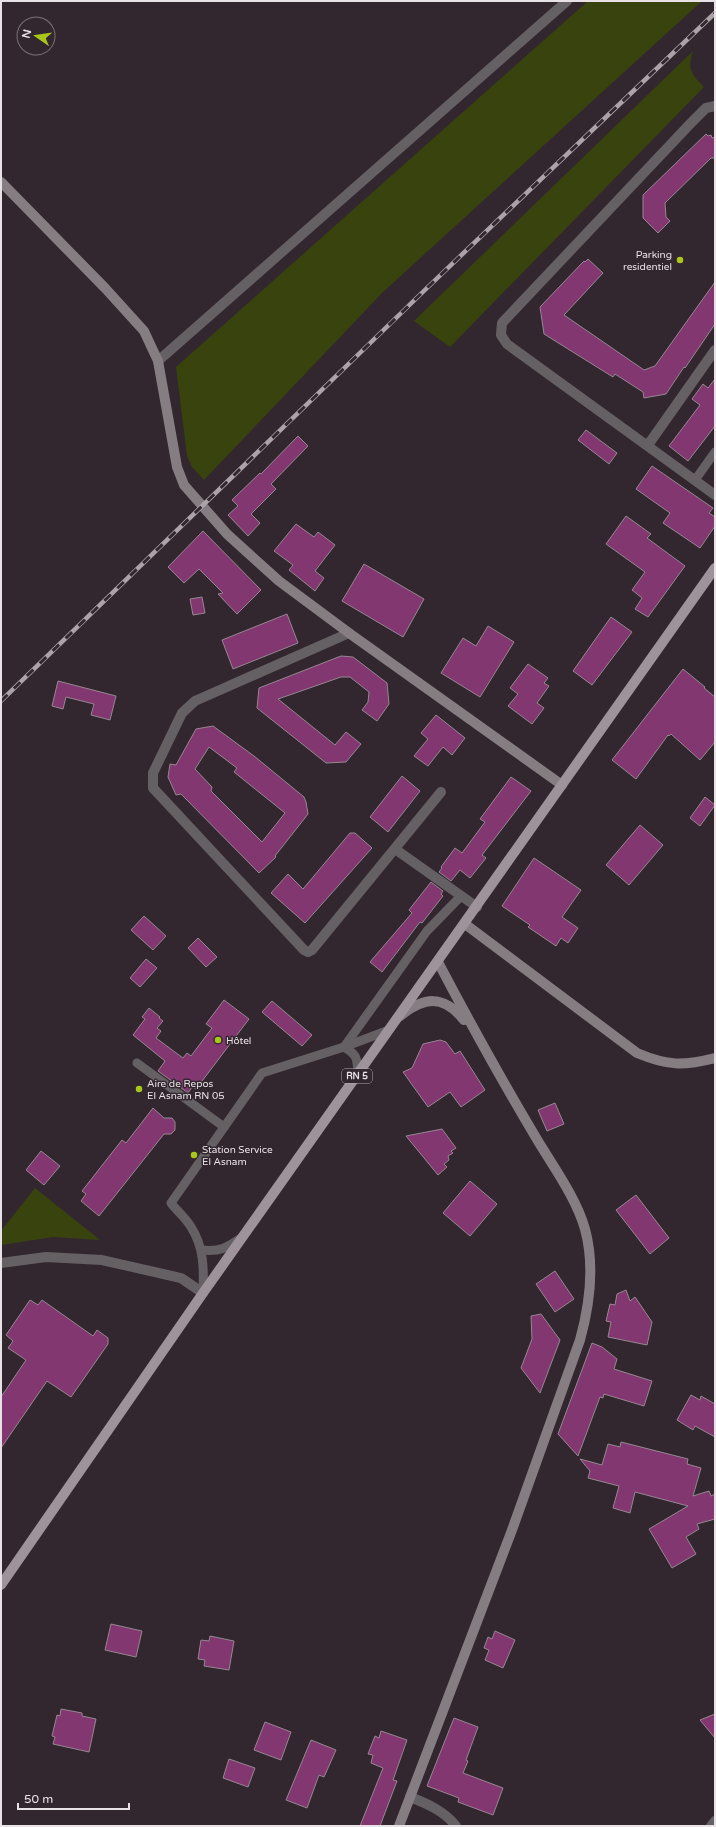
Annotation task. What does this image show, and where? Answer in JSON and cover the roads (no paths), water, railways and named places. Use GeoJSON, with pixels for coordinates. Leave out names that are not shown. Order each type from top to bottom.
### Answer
{"type":"FeatureCollection","features":[{"type":"Feature","properties":{"kind":"main road","name":"RN 5"},"geometry":{"type":"LineString","coordinates":[[1,1585],[203,1293],[715,568]]}},
{"type":"Feature","properties":{"kind":"street"},"geometry":{"type":"LineString","coordinates":[[158,360],[567,1]]}},
{"type":"Feature","properties":{"kind":"street"},"geometry":{"type":"LineString","coordinates":[[715,106],[706,108],[690,124],[502,323],[501,335],[507,344],[715,494]]}},
{"type":"Feature","properties":{"kind":"street"},"geometry":{"type":"LineString","coordinates":[[1,182],[105,288],[144,331],[158,360],[177,467],[184,485],[227,534],[279,581],[349,633],[562,785]]}},
{"type":"Feature","properties":{"kind":"street"},"geometry":{"type":"LineString","coordinates":[[648,445],[715,350]]}},
{"type":"Feature","properties":{"kind":"street"},"geometry":{"type":"LineString","coordinates":[[349,633],[195,701],[182,713],[172,733],[154,774],[153,788],[304,950],[308,952],[312,950],[441,792]]}},
{"type":"Feature","properties":{"kind":"street"},"geometry":{"type":"LineString","coordinates":[[395,849],[477,907]]}},
{"type":"Feature","properties":{"kind":"street"},"geometry":{"type":"LineString","coordinates":[[465,924],[637,1053],[669,1064],[691,1064],[715,1058]]}},
{"type":"Feature","properties":{"kind":"street"},"geometry":{"type":"LineString","coordinates":[[399,1826],[512,1530],[580,1340],[587,1315],[591,1286],[590,1256],[585,1229],[569,1193],[474,1032],[438,962]]}},
{"type":"Feature","properties":{"kind":"street"},"geometry":{"type":"LineString","coordinates":[[398,1018],[410,1008],[424,1002],[436,1000],[449,1005],[459,1013],[474,1032]]}},
{"type":"Feature","properties":{"kind":"street"},"geometry":{"type":"LineString","coordinates":[[1,1263],[46,1257],[102,1260],[181,1278],[203,1293]]}},
{"type":"Feature","properties":{"kind":"street"},"geometry":{"type":"LineString","coordinates":[[410,1797],[433,1806],[451,1820],[456,1826]]}},
{"type":"Feature","properties":{"kind":"street"},"geometry":{"type":"LineString","coordinates":[[711,1826],[715,1821]]}},
{"type":"Feature","properties":{"kind":"lane"},"geometry":{"type":"LineString","coordinates":[[695,480],[715,452]]}},
{"type":"Feature","properties":{"kind":"lane"},"geometry":{"type":"LineString","coordinates":[[344,1047],[427,931],[461,896]]}},
{"type":"Feature","properties":{"kind":"lane"},"geometry":{"type":"LineString","coordinates":[[203,1293],[204,1268],[202,1250],[191,1227],[170,1203],[262,1073],[344,1047],[389,1030]]}},
{"type":"Feature","properties":{"kind":"lane"},"geometry":{"type":"LineString","coordinates":[[344,1047],[354,1052],[358,1060],[358,1074]]}},
{"type":"Feature","properties":{"kind":"lane"},"geometry":{"type":"LineString","coordinates":[[138,1063],[224,1127]]}},
{"type":"Feature","properties":{"kind":"lane"},"geometry":{"type":"LineString","coordinates":[[202,1250],[216,1251],[227,1247],[244,1236]]}},
{"type":"Feature","properties":{"kind":"railway"},"geometry":{"type":"LineString","coordinates":[[1,701],[429,286],[715,13]]}},
{"type":"Feature","properties":{"kind":"place","name":"Parking residentiel"},"geometry":{"type":"Point","coordinates":[680,260]}},
{"type":"Feature","properties":{"kind":"place","name":"Hôtel"},"geometry":{"type":"Point","coordinates":[218,1040]}},
{"type":"Feature","properties":{"kind":"place","name":"Aire de Repos El Asnam RN 05"},"geometry":{"type":"Point","coordinates":[139,1089]}},
{"type":"Feature","properties":{"kind":"place","name":"Station Service El Asnam"},"geometry":{"type":"Point","coordinates":[194,1155]}}]}
